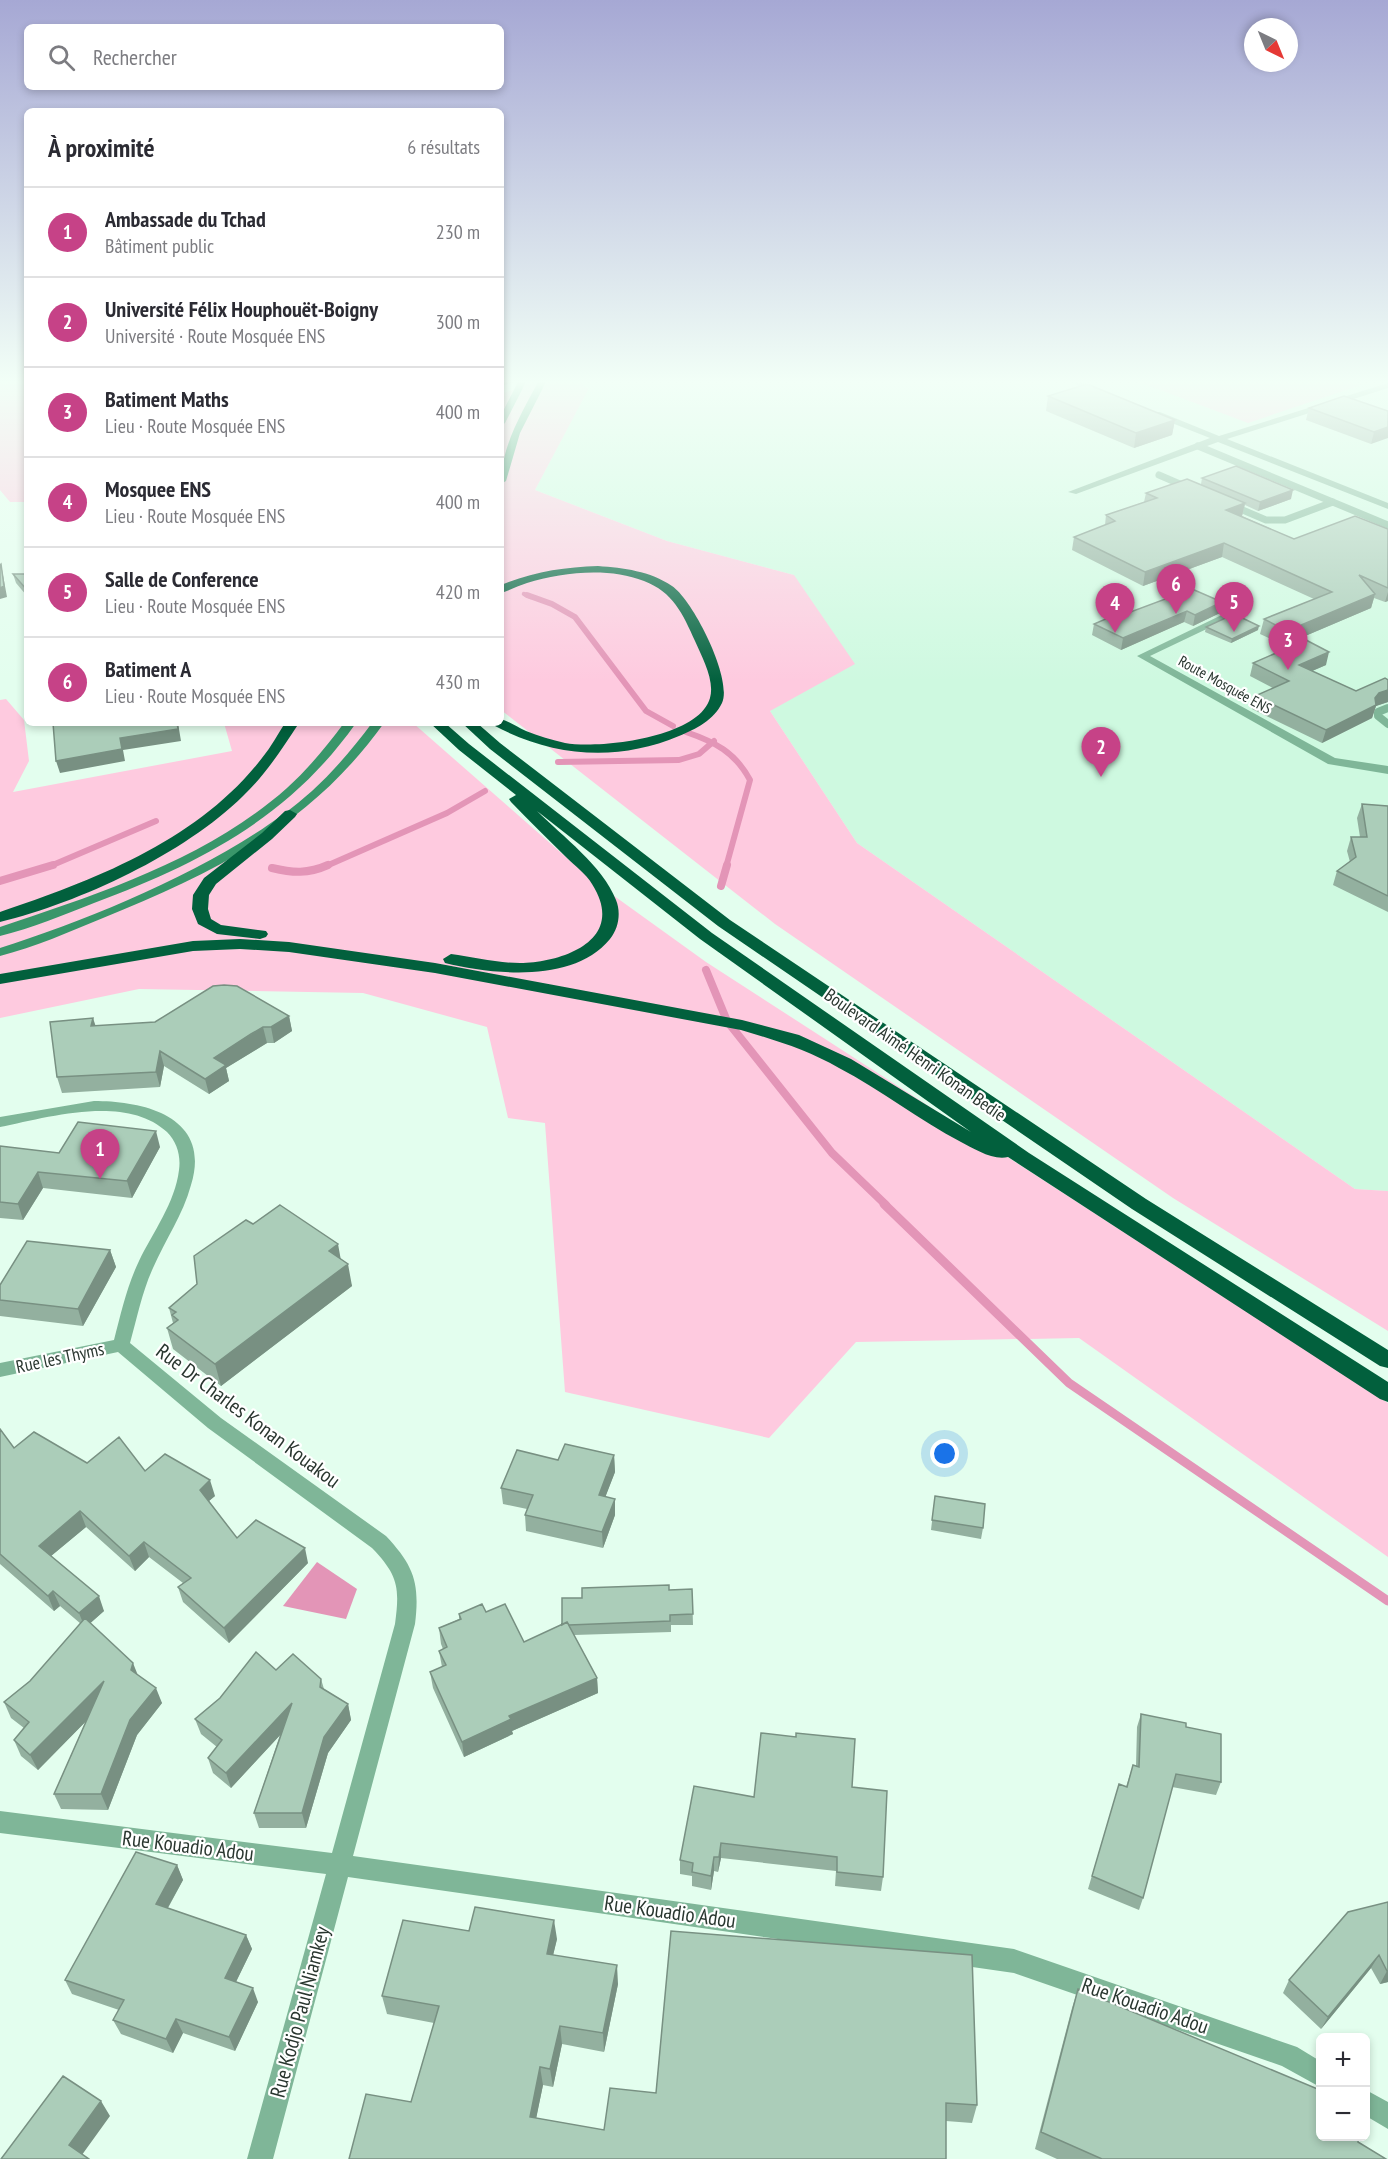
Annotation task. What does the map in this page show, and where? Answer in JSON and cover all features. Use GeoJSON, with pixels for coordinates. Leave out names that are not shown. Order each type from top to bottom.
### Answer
{"type":"FeatureCollection","features":[{"type":"Feature","properties":{"kind":"highway"},"geometry":{"type":"LineString","coordinates":[[504,588],[530,577],[578,570],[607,571],[650,579],[678,595],[685,605],[717,679],[718,694],[713,706],[705,716],[681,730],[649,743],[626,748],[589,750],[553,745],[520,735],[504,725]]}},
{"type":"Feature","properties":{"kind":"highway"},"geometry":{"type":"LineString","coordinates":[[0,917],[41,904],[165,847],[215,812],[256,775],[276,751],[290,726]]}},
{"type":"Feature","properties":{"kind":"highway","name":"Boulevard Aimé Henri Konan Bedie"},"geometry":{"type":"LineString","coordinates":[[440,726],[464,747],[706,936],[1022,1158],[1388,1393]]}},
{"type":"Feature","properties":{"kind":"highway","name":"Boulevard Aimé Henri Konan Bedie"},"geometry":{"type":"LineString","coordinates":[[472,726],[495,746],[724,922],[1139,1204],[1388,1360]]}},
{"type":"Feature","properties":{"kind":"highway"},"geometry":{"type":"LineString","coordinates":[[290,814],[210,881],[201,895],[200,909],[204,921],[218,929],[517,968],[548,966],[584,953],[608,932],[611,913],[609,901],[598,880],[464,747]]}},
{"type":"Feature","properties":{"kind":"highway"},"geometry":{"type":"LineString","coordinates":[[0,979],[193,946],[240,944],[289,947],[435,968],[742,1025],[793,1040],[845,1063],[959,1133],[988,1148],[1022,1158]]}},
{"type":"Feature","properties":{"kind":"main road"},"geometry":{"type":"LineString","coordinates":[[0,932],[123,887],[199,852],[280,801],[306,777],[334,746],[348,726]]}},
{"type":"Feature","properties":{"kind":"main road"},"geometry":{"type":"LineString","coordinates":[[0,952],[72,926],[183,877],[235,851],[290,814],[329,782],[376,726]]}},
{"type":"Feature","properties":{"kind":"street"},"geometry":{"type":"LineString","coordinates":[[1072,492],[1103,481]]}},
{"type":"Feature","properties":{"kind":"street"},"geometry":{"type":"LineString","coordinates":[[1324,481],[1388,506]]}},
{"type":"Feature","properties":{"kind":"street","name":"Route Mosquée ENS"},"geometry":{"type":"LineString","coordinates":[[1232,613],[1142,656],[1332,761],[1388,770]]}},
{"type":"Feature","properties":{"kind":"street"},"geometry":{"type":"LineString","coordinates":[[0,1122],[79,1108],[119,1107],[152,1112],[173,1128],[186,1147],[187,1171],[143,1272],[121,1345]]}},
{"type":"Feature","properties":{"kind":"street","name":"Rue les Thyms"},"geometry":{"type":"LineString","coordinates":[[0,1370],[121,1345]]}},
{"type":"Feature","properties":{"kind":"street","name":"Rue Dr Charles Konan Kouakou"},"geometry":{"type":"LineString","coordinates":[[121,1345],[164,1385],[219,1428],[380,1542],[400,1563],[409,1593],[405,1624],[340,1865]]}},
{"type":"Feature","properties":{"kind":"street","name":"Rue Kouadio Adou"},"geometry":{"type":"LineString","coordinates":[[0,1822],[340,1865],[1014,1961],[1288,2056],[1316,2073]]}},
{"type":"Feature","properties":{"kind":"street","name":"Rue Kodjo Paul Niamkey"},"geometry":{"type":"LineString","coordinates":[[260,2159],[340,1865]]}},
{"type":"Feature","properties":{"kind":"street"},"geometry":{"type":"LineString","coordinates":[[1370,2105],[1388,2116]]}},
{"type":"Feature","properties":{"kind":"lane"},"geometry":{"type":"LineString","coordinates":[[1173,481],[1202,493]]}},
{"type":"Feature","properties":{"kind":"lane"},"geometry":{"type":"LineString","coordinates":[[1282,481],[1388,525]]}},
{"type":"Feature","properties":{"kind":"lane"},"geometry":{"type":"LineString","coordinates":[[1223,502],[1266,520],[1285,520],[1333,502]]}},
{"type":"Feature","properties":{"kind":"lane"},"geometry":{"type":"LineString","coordinates":[[1388,708],[1378,712],[1378,716],[1388,724]]}},
{"type":"Feature","properties":{"kind":"shaded area"},"geometry":{"type":"Polygon","coordinates":[[[0,481],[24,481],[24,502],[10,502],[0,490],[0,481]]]}},
{"type":"Feature","properties":{"kind":"shaded area"},"geometry":{"type":"Polygon","coordinates":[[[504,481],[540,481],[535,490],[667,541],[794,575],[855,664],[770,711],[857,843],[1355,1189],[1388,1191],[1388,1331],[1173,1198],[775,924],[504,712],[504,481]]]}},
{"type":"Feature","properties":{"kind":"shaded area"},"geometry":{"type":"Polygon","coordinates":[[[540,481],[1388,481],[1388,1191],[1355,1189],[857,843],[770,711],[794,575],[667,541],[535,490],[540,481]]]}},
{"type":"Feature","properties":{"kind":"shaded area"},"geometry":{"type":"Polygon","coordinates":[[[6,699],[24,720],[29,761],[13,792],[232,751],[225,726],[416,726],[592,880],[706,962],[1388,1403],[1388,1557],[1079,1338],[856,1342],[769,1438],[565,1392],[545,1123],[508,1118],[487,1027],[363,993],[139,989],[0,1018],[0,700],[6,699]]]}},
{"type":"Feature","properties":{"kind":"shaded area"},"geometry":{"type":"Polygon","coordinates":[[[317,1562],[357,1589],[346,1619],[283,1606],[317,1562]]]}},
{"type":"Feature","properties":{"kind":"building"},"geometry":{"type":"Polygon","coordinates":[[[1182,481],[1191,481],[1245,503],[1226,510],[1294,539],[1355,516],[1388,529],[1388,588],[1359,575],[1375,594],[1287,631],[1264,619],[1332,592],[1224,543],[1145,572],[1074,537],[1115,521],[1106,515],[1157,498],[1146,493],[1182,481]]]}},
{"type":"Feature","properties":{"kind":"building"},"geometry":{"type":"Polygon","coordinates":[[[1209,481],[1271,481],[1293,490],[1260,502],[1209,481]]]}},
{"type":"Feature","properties":{"kind":"building"},"geometry":{"type":"Polygon","coordinates":[[[0,565],[4,586],[0,588],[0,565]]]}},
{"type":"Feature","properties":{"kind":"building"},"geometry":{"type":"Polygon","coordinates":[[[13,574],[24,574],[24,587],[13,574]]]}},
{"type":"Feature","properties":{"kind":"building"},"geometry":{"type":"Polygon","coordinates":[[[1192,589],[1222,602],[1195,615],[1187,611],[1123,638],[1094,624],[1124,611],[1128,613],[1192,589]]]}},
{"type":"Feature","properties":{"kind":"building"},"geometry":{"type":"Polygon","coordinates":[[[1234,614],[1259,626],[1232,639],[1206,627],[1234,614]]]}},
{"type":"Feature","properties":{"kind":"building"},"geometry":{"type":"Polygon","coordinates":[[[1306,640],[1329,652],[1299,665],[1356,691],[1385,678],[1388,680],[1388,690],[1379,693],[1375,698],[1376,705],[1326,730],[1255,696],[1289,681],[1253,663],[1306,640]]]}},
{"type":"Feature","properties":{"kind":"building"},"geometry":{"type":"Polygon","coordinates":[[[53,726],[178,726],[178,729],[120,738],[122,749],[56,761],[53,726]]]}},
{"type":"Feature","properties":{"kind":"building"},"geometry":{"type":"Polygon","coordinates":[[[1362,804],[1388,806],[1388,896],[1337,871],[1356,857],[1351,837],[1367,837],[1362,804]]]}},
{"type":"Feature","properties":{"kind":"building"},"geometry":{"type":"Polygon","coordinates":[[[213,986],[237,986],[289,1016],[271,1027],[263,1027],[214,1058],[226,1065],[205,1079],[160,1051],[156,1072],[57,1077],[50,1022],[93,1018],[91,1026],[155,1022],[213,986]]]}},
{"type":"Feature","properties":{"kind":"building"},"geometry":{"type":"Polygon","coordinates":[[[78,1122],[156,1131],[127,1181],[38,1172],[18,1204],[0,1202],[0,1146],[59,1153],[78,1122]]]}},
{"type":"Feature","properties":{"kind":"building"},"geometry":{"type":"Polygon","coordinates":[[[280,1205],[338,1244],[329,1251],[348,1264],[215,1364],[167,1328],[178,1320],[172,1315],[176,1312],[169,1308],[197,1284],[194,1256],[246,1220],[253,1224],[280,1205]]]}},
{"type":"Feature","properties":{"kind":"building"},"geometry":{"type":"Polygon","coordinates":[[[27,1241],[110,1250],[78,1309],[0,1300],[0,1285],[27,1241]]]}},
{"type":"Feature","properties":{"kind":"building"},"geometry":{"type":"Polygon","coordinates":[[[0,1429],[14,1448],[34,1432],[87,1463],[119,1437],[145,1471],[165,1454],[210,1480],[200,1490],[237,1538],[256,1520],[305,1548],[224,1628],[178,1587],[191,1578],[144,1542],[129,1556],[80,1511],[39,1546],[99,1596],[79,1613],[53,1591],[48,1596],[0,1554],[0,1429]]]}},
{"type":"Feature","properties":{"kind":"building"},"geometry":{"type":"Polygon","coordinates":[[[565,1444],[614,1455],[599,1495],[615,1499],[602,1532],[525,1515],[533,1495],[501,1488],[517,1450],[558,1460],[565,1444]]]}},
{"type":"Feature","properties":{"kind":"building"},"geometry":{"type":"Polygon","coordinates":[[[935,1496],[985,1504],[983,1528],[932,1520],[935,1496]]]}},
{"type":"Feature","properties":{"kind":"building"},"geometry":{"type":"Polygon","coordinates":[[[669,1585],[669,1590],[692,1589],[693,1614],[670,1615],[670,1621],[569,1625],[567,1622],[562,1625],[562,1598],[582,1598],[582,1588],[669,1585]]]}},
{"type":"Feature","properties":{"kind":"building"},"geometry":{"type":"Polygon","coordinates":[[[482,1604],[486,1612],[505,1604],[524,1642],[567,1622],[597,1678],[509,1716],[511,1719],[462,1742],[430,1672],[446,1665],[439,1651],[447,1647],[439,1628],[461,1619],[459,1614],[482,1604]]]}},
{"type":"Feature","properties":{"kind":"building"},"geometry":{"type":"Polygon","coordinates":[[[85,1618],[133,1663],[131,1670],[156,1688],[130,1720],[101,1794],[54,1794],[104,1681],[30,1755],[14,1740],[29,1722],[4,1702],[30,1681],[85,1618]]]}},
{"type":"Feature","properties":{"kind":"building"},"geometry":{"type":"Polygon","coordinates":[[[256,1652],[276,1670],[293,1654],[321,1679],[320,1687],[348,1704],[324,1737],[302,1813],[254,1813],[292,1703],[226,1773],[208,1758],[222,1740],[195,1719],[220,1698],[256,1652]]]}},
{"type":"Feature","properties":{"kind":"building"},"geometry":{"type":"Polygon","coordinates":[[[1141,1714],[1186,1723],[1186,1727],[1221,1734],[1221,1782],[1176,1774],[1143,1898],[1092,1876],[1119,1784],[1127,1787],[1133,1765],[1139,1767],[1141,1714]]]}},
{"type":"Feature","properties":{"kind":"building"},"geometry":{"type":"Polygon","coordinates":[[[761,1733],[796,1737],[796,1733],[855,1739],[852,1787],[887,1791],[883,1877],[837,1872],[837,1857],[721,1843],[719,1857],[714,1857],[711,1876],[692,1872],[693,1863],[680,1860],[694,1786],[754,1797],[761,1733]]]}},
{"type":"Feature","properties":{"kind":"building"},"geometry":{"type":"Polygon","coordinates":[[[136,1852],[177,1865],[156,1904],[246,1935],[225,1978],[253,1988],[229,2037],[176,2019],[166,2039],[113,2020],[124,2000],[65,1980],[136,1852]]]}},
{"type":"Feature","properties":{"kind":"building"},"geometry":{"type":"Polygon","coordinates":[[[1388,1902],[1388,1971],[1379,1955],[1328,2017],[1289,1980],[1348,1912],[1388,1902]]]}},
{"type":"Feature","properties":{"kind":"building"},"geometry":{"type":"Polygon","coordinates":[[[475,1907],[554,1920],[547,1954],[617,1965],[603,2033],[560,2026],[550,2069],[540,2067],[530,2117],[604,2130],[610,2088],[656,2093],[671,1931],[972,1955],[977,2105],[946,2103],[946,2159],[349,2159],[366,2094],[411,2102],[439,2006],[382,1996],[403,1920],[469,1931],[475,1907]]]}},
{"type":"Feature","properties":{"kind":"building"},"geometry":{"type":"Polygon","coordinates":[[[1078,1989],[1316,2088],[1316,2141],[1358,2141],[1386,2159],[1102,2159],[1041,2132],[1078,1989]]]}},
{"type":"Feature","properties":{"kind":"building"},"geometry":{"type":"Polygon","coordinates":[[[63,2076],[101,2101],[69,2145],[89,2159],[1,2159],[63,2076]]]}},
{"type":"Feature","properties":{"kind":"waterway"},"geometry":{"type":"LineString","coordinates":[[524,594],[531,597]]}},
{"type":"Feature","properties":{"kind":"waterway"},"geometry":{"type":"LineString","coordinates":[[527,595],[552,604],[575,617],[646,711],[673,726]]}},
{"type":"Feature","properties":{"kind":"waterway"},"geometry":{"type":"LineString","coordinates":[[686,732],[712,743]]}},
{"type":"Feature","properties":{"kind":"waterway"},"geometry":{"type":"LineString","coordinates":[[558,762],[679,760],[699,754],[712,743]]}},
{"type":"Feature","properties":{"kind":"waterway"},"geometry":{"type":"LineString","coordinates":[[712,743],[731,755],[750,780],[726,867]]}},
{"type":"Feature","properties":{"kind":"waterway"},"geometry":{"type":"LineString","coordinates":[[324,867],[447,813],[485,791]]}},
{"type":"Feature","properties":{"kind":"waterway"},"geometry":{"type":"LineString","coordinates":[[52,865],[156,821]]}},
{"type":"Feature","properties":{"kind":"waterway"},"geometry":{"type":"LineString","coordinates":[[0,881],[52,865]]}},
{"type":"Feature","properties":{"kind":"waterway"},"geometry":{"type":"LineString","coordinates":[[48,867],[52,865]]}},
{"type":"Feature","properties":{"kind":"waterway"},"geometry":{"type":"LineString","coordinates":[[272,868],[300,872],[328,865]]}},
{"type":"Feature","properties":{"kind":"waterway"},"geometry":{"type":"LineString","coordinates":[[721,886],[727,865]]}},
{"type":"Feature","properties":{"kind":"waterway"},"geometry":{"type":"LineString","coordinates":[[706,970],[727,1021],[832,1153],[886,1205]]}},
{"type":"Feature","properties":{"kind":"waterway"},"geometry":{"type":"LineString","coordinates":[[884,1204],[1069,1383],[1388,1601]]}},
{"type":"Feature","properties":{"kind":"place","name":"Batiment A"},"geometry":{"type":"Point","coordinates":[1176,614]}},
{"type":"Feature","properties":{"kind":"place","name":"Salle de Conference"},"geometry":{"type":"Point","coordinates":[1234,632]}},
{"type":"Feature","properties":{"kind":"place","name":"Mosquee ENS"},"geometry":{"type":"Point","coordinates":[1115,633]}},
{"type":"Feature","properties":{"kind":"place","name":"Batiment Maths"},"geometry":{"type":"Point","coordinates":[1288,670]}},
{"type":"Feature","properties":{"kind":"place","name":"Université Félix Houphouët-Boigny"},"geometry":{"type":"Point","coordinates":[1101,777]}},
{"type":"Feature","properties":{"kind":"place","name":"Ambassade du Tchad"},"geometry":{"type":"Point","coordinates":[100,1179]}}]}
